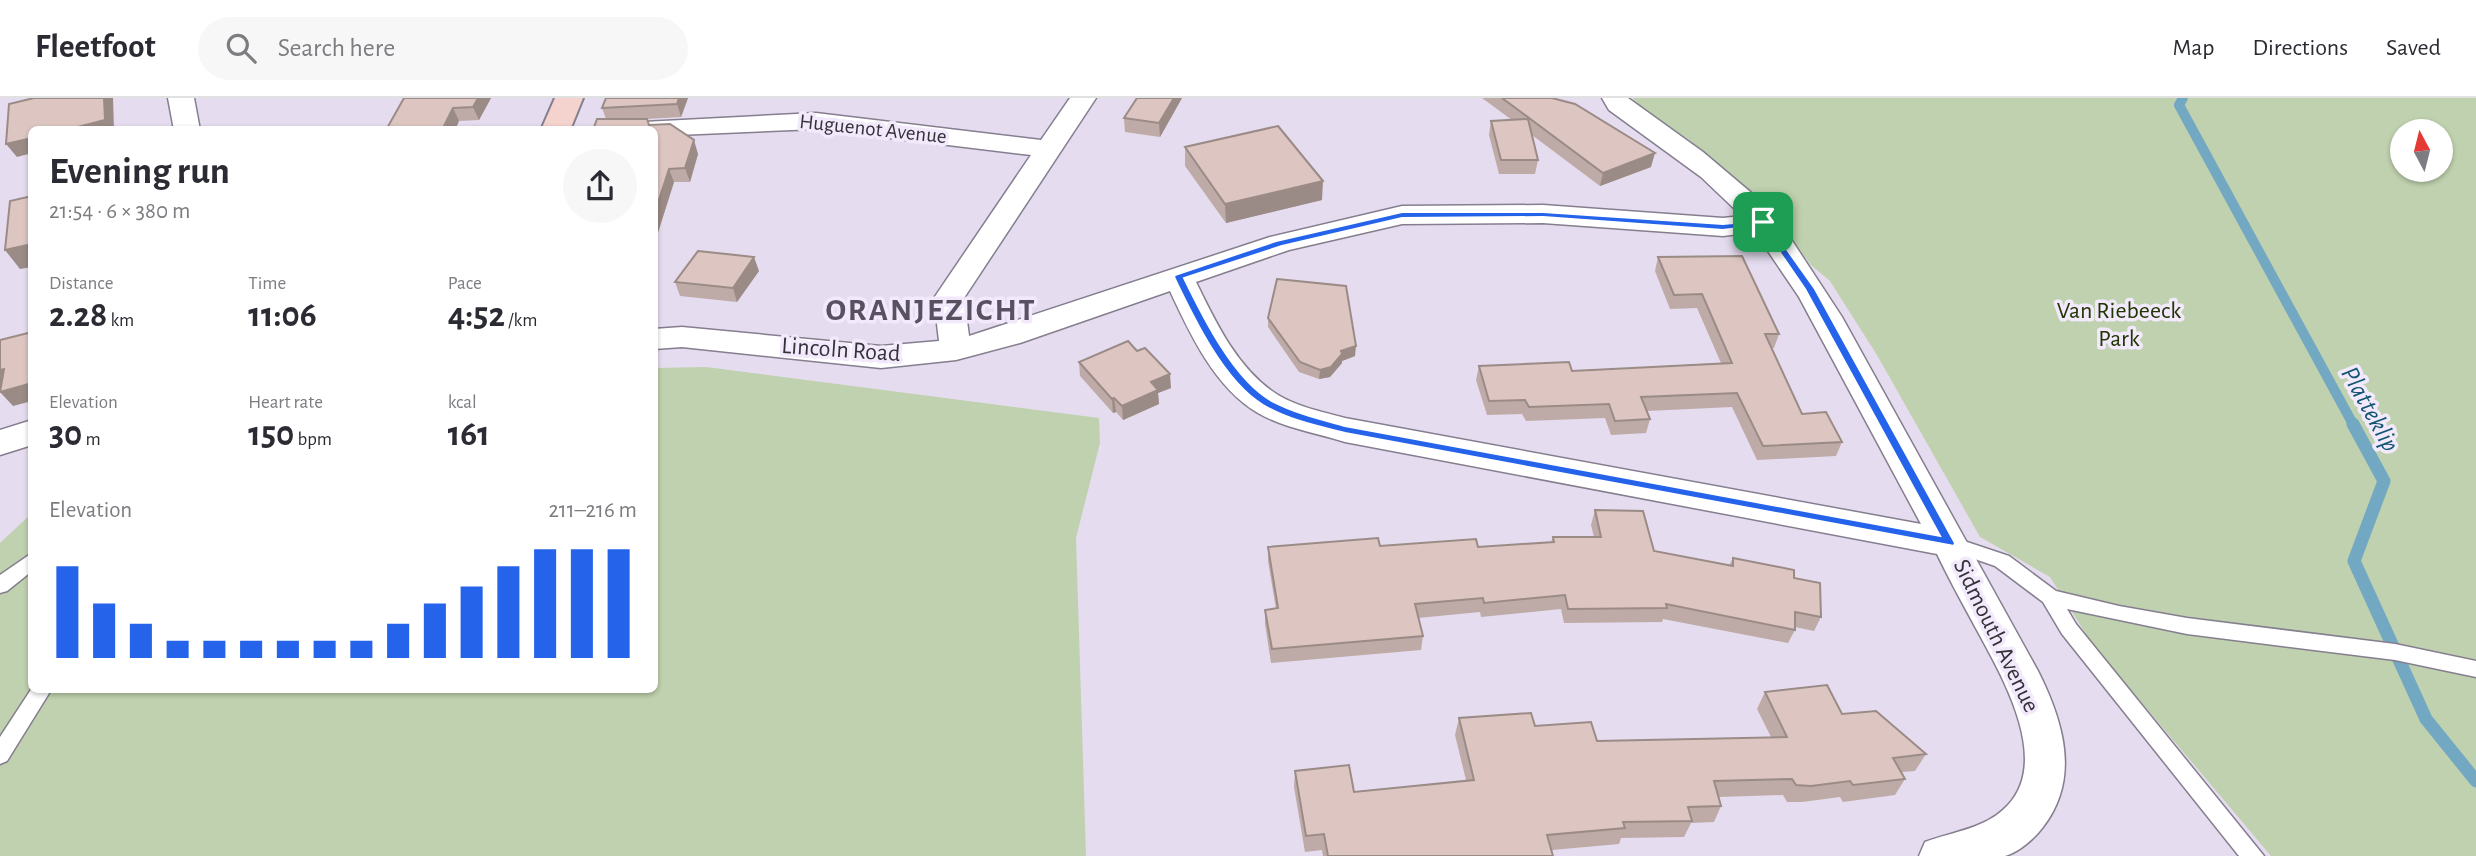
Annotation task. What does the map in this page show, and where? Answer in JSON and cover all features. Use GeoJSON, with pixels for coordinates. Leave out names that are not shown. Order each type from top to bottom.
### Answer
{"type":"FeatureCollection","features":[{"type":"Feature","properties":{"kind":"street"},"geometry":{"type":"LineString","coordinates":[[181,98],[186,126]]}},
{"type":"Feature","properties":{"kind":"street"},"geometry":{"type":"LineString","coordinates":[[557,126],[569,98]]}},
{"type":"Feature","properties":{"kind":"street"},"geometry":{"type":"LineString","coordinates":[[957,350],[949,298],[1083,98]]}},
{"type":"Feature","properties":{"kind":"street","name":"Sidmouth Avenue"},"geometry":{"type":"LineString","coordinates":[[1615,98],[1618,105],[1713,170],[1763,222],[1810,289],[1950,543],[2030,697],[2044,742],[2045,759],[2039,793],[2019,825],[2004,836],[1979,847],[1941,856]]}},
{"type":"Feature","properties":{"kind":"street","name":"Huguenot Avenue"},"geometry":{"type":"LineString","coordinates":[[658,128],[816,121],[1048,149]]}},
{"type":"Feature","properties":{"kind":"street","name":"Lincoln Road"},"geometry":{"type":"LineString","coordinates":[[658,339],[682,337],[881,357],[957,350],[1009,336],[1280,243],[1402,215],[1543,214],[1723,227],[1763,222]]}},
{"type":"Feature","properties":{"kind":"street"},"geometry":{"type":"LineString","coordinates":[[1179,277],[1202,327],[1247,389],[1291,415],[1345,430],[1950,543]]}},
{"type":"Feature","properties":{"kind":"street"},"geometry":{"type":"LineString","coordinates":[[0,443],[28,433]]}},
{"type":"Feature","properties":{"kind":"lane"},"geometry":{"type":"LineString","coordinates":[[1950,543],[2002,561],[2050,597],[2119,614],[2188,626],[2395,652],[2476,669]]}},
{"type":"Feature","properties":{"kind":"lane"},"geometry":{"type":"LineString","coordinates":[[0,586],[28,563]]}},
{"type":"Feature","properties":{"kind":"lane"},"geometry":{"type":"LineString","coordinates":[[2050,597],[2068,629],[2253,856]]}},
{"type":"Feature","properties":{"kind":"lane"},"geometry":{"type":"LineString","coordinates":[[0,755],[39,693]]}},
{"type":"Feature","properties":{"kind":"green space","name":"Van Riebeeck Park"},"geometry":{"type":"Polygon","coordinates":[[[1633,98],[2476,98],[2476,856],[2271,856],[2093,645],[2050,577],[1980,537],[1877,355],[1830,281],[1811,265],[1764,204],[1688,139],[1638,107],[1633,98]]]}},
{"type":"Feature","properties":{"kind":"green space"},"geometry":{"type":"Polygon","coordinates":[[[706,367],[1099,418],[1100,443],[1076,538],[1086,856],[0,856],[0,543],[28,517],[28,693],[658,693],[658,368],[706,367]]]}},
{"type":"Feature","properties":{"kind":"building"},"geometry":{"type":"Polygon","coordinates":[[[34,98],[104,98],[105,120],[82,126],[28,126],[28,139],[6,144],[9,104],[34,98]]]}},
{"type":"Feature","properties":{"kind":"building"},"geometry":{"type":"Polygon","coordinates":[[[404,98],[478,98],[473,107],[453,108],[444,126],[388,126],[404,98]]]}},
{"type":"Feature","properties":{"kind":"building"},"geometry":{"type":"Polygon","coordinates":[[[606,98],[679,98],[677,104],[602,108],[606,98]]]}},
{"type":"Feature","properties":{"kind":"building"},"geometry":{"type":"Polygon","coordinates":[[[1137,98],[1174,98],[1159,123],[1124,118],[1137,98]]]}},
{"type":"Feature","properties":{"kind":"building"},"geometry":{"type":"Polygon","coordinates":[[[1502,98],[1552,98],[1575,104],[1655,153],[1603,173],[1502,98]]]}},
{"type":"Feature","properties":{"kind":"building"},"geometry":{"type":"Polygon","coordinates":[[[597,119],[647,119],[649,125],[670,124],[694,140],[685,168],[669,169],[658,203],[658,126],[594,126],[597,119]]]}},
{"type":"Feature","properties":{"kind":"building"},"geometry":{"type":"Polygon","coordinates":[[[1528,119],[1538,160],[1501,160],[1491,121],[1528,119]]]}},
{"type":"Feature","properties":{"kind":"building"},"geometry":{"type":"Polygon","coordinates":[[[1278,126],[1323,181],[1225,204],[1185,147],[1278,126]]]}},
{"type":"Feature","properties":{"kind":"building"},"geometry":{"type":"Polygon","coordinates":[[[28,197],[28,245],[5,250],[10,201],[28,197]]]}},
{"type":"Feature","properties":{"kind":"building"},"geometry":{"type":"Polygon","coordinates":[[[698,251],[754,257],[733,288],[675,282],[698,251]]]}},
{"type":"Feature","properties":{"kind":"building"},"geometry":{"type":"Polygon","coordinates":[[[1742,256],[1779,334],[1765,334],[1802,414],[1826,412],[1842,442],[1763,446],[1737,393],[1641,397],[1650,419],[1615,421],[1609,404],[1529,407],[1525,400],[1489,401],[1479,366],[1569,362],[1572,371],[1732,363],[1702,294],[1674,295],[1658,257],[1742,256]]]}},
{"type":"Feature","properties":{"kind":"building"},"geometry":{"type":"Polygon","coordinates":[[[1277,279],[1346,286],[1356,346],[1341,351],[1342,354],[1331,367],[1320,370],[1300,362],[1268,318],[1277,279]]]}},
{"type":"Feature","properties":{"kind":"building"},"geometry":{"type":"Polygon","coordinates":[[[28,333],[28,384],[0,392],[4,369],[0,370],[0,340],[28,333]]]}},
{"type":"Feature","properties":{"kind":"building"},"geometry":{"type":"Polygon","coordinates":[[[1128,341],[1137,351],[1145,348],[1170,374],[1151,382],[1158,390],[1122,406],[1112,399],[1079,362],[1128,341]]]}},
{"type":"Feature","properties":{"kind":"building"},"geometry":{"type":"Polygon","coordinates":[[[1595,510],[1643,511],[1654,551],[1733,566],[1733,558],[1794,570],[1794,578],[1820,583],[1821,617],[1795,612],[1795,630],[1666,604],[1667,608],[1568,609],[1565,595],[1484,603],[1483,598],[1415,604],[1423,636],[1272,649],[1265,610],[1278,608],[1268,547],[1378,538],[1380,546],[1476,539],[1478,547],[1554,542],[1553,537],[1601,537],[1595,510]]]}},
{"type":"Feature","properties":{"kind":"building"},"geometry":{"type":"Polygon","coordinates":[[[1827,685],[1842,714],[1876,711],[1926,754],[1893,758],[1905,779],[1853,785],[1850,781],[1811,786],[1796,785],[1792,779],[1714,781],[1721,806],[1688,807],[1692,821],[1623,822],[1625,828],[1547,835],[1553,856],[1328,856],[1324,834],[1306,836],[1295,771],[1349,765],[1354,792],[1474,780],[1459,718],[1531,713],[1535,726],[1591,722],[1597,741],[1787,737],[1765,692],[1827,685]]]}},
{"type":"Feature","properties":{"kind":"waterway","name":"Platteklip"},"geometry":{"type":"LineString","coordinates":[[2183,98],[2179,105],[2354,426]]}},
{"type":"Feature","properties":{"kind":"waterway","name":"Platteklip"},"geometry":{"type":"LineString","coordinates":[[2353,424],[2384,481],[2354,561],[2426,719],[2476,781]]}},
{"type":"Feature","properties":{"kind":"district","name":"ORANJEZICHT"},"geometry":{"type":"Point","coordinates":[931,310]}},
{"type":"Feature","properties":{"kind":"route"},"geometry":{"type":"LineString","coordinates":[[1543,214],[1723,227],[1763,222],[1810,289],[1950,543],[1345,430],[1291,415],[1247,389],[1202,327],[1179,277],[1280,243],[1402,215],[1543,214]]}}]}
